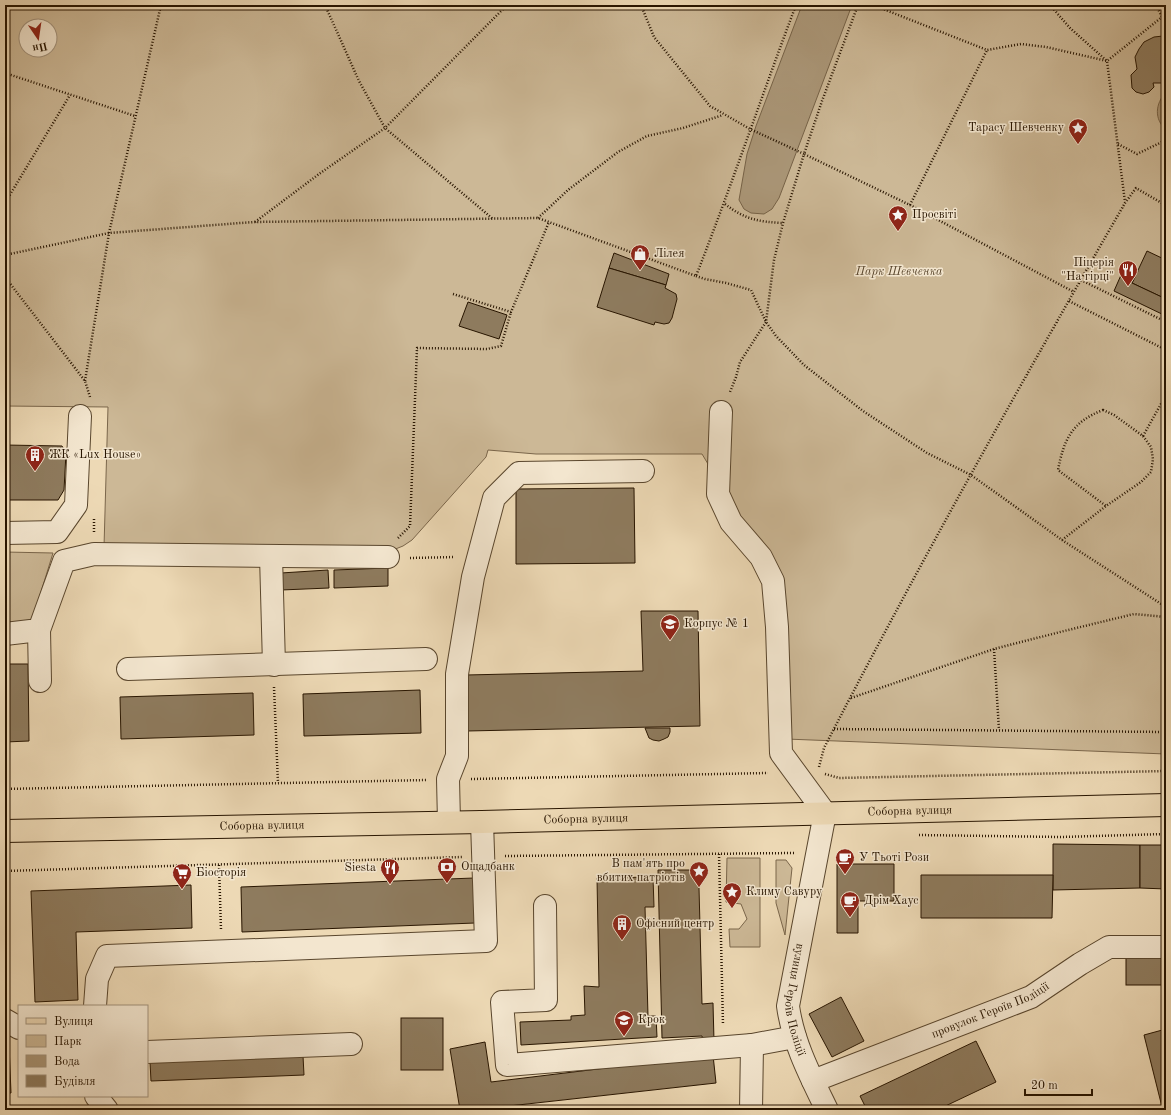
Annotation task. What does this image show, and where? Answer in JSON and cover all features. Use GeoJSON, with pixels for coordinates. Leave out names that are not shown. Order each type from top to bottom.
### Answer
{"type":"FeatureCollection","features":[{"type":"Feature","properties":{"kind":"main road","name":"Соборна вулиця"},"geometry":{"type":"LineString","coordinates":[[5,831],[482,822],[1166,805]]}},
{"type":"Feature","properties":{"kind":"street"},"geometry":{"type":"LineString","coordinates":[[721,412],[718,494],[731,522],[761,558],[773,581],[777,627],[781,753],[826,813]]}},
{"type":"Feature","properties":{"kind":"street"},"geometry":{"type":"LineString","coordinates":[[40,681],[39,630],[64,561],[57,532],[76,505],[80,416]]}},
{"type":"Feature","properties":{"kind":"street"},"geometry":{"type":"LineString","coordinates":[[449,822],[448,779],[457,756],[457,674],[473,577],[494,498],[519,473],[643,471]]}},
{"type":"Feature","properties":{"kind":"street"},"geometry":{"type":"LineString","coordinates":[[5,533],[57,532]]}},
{"type":"Feature","properties":{"kind":"street"},"geometry":{"type":"LineString","coordinates":[[64,561],[94,554],[272,556],[391,550]]}},
{"type":"Feature","properties":{"kind":"street"},"geometry":{"type":"LineString","coordinates":[[272,556],[274,665]]}},
{"type":"Feature","properties":{"kind":"street"},"geometry":{"type":"LineString","coordinates":[[5,634],[39,630]]}},
{"type":"Feature","properties":{"kind":"street"},"geometry":{"type":"LineString","coordinates":[[128,669],[426,659]]}},
{"type":"Feature","properties":{"kind":"street","name":"вулиця Героїв Поліції"},"geometry":{"type":"LineString","coordinates":[[826,813],[788,1006],[790,1025],[812,1081],[827,1110]]}},
{"type":"Feature","properties":{"kind":"street"},"geometry":{"type":"LineString","coordinates":[[95,1005],[97,979],[107,956],[486,941],[482,822]]}},
{"type":"Feature","properties":{"kind":"street"},"geometry":{"type":"LineString","coordinates":[[545,906],[546,1000],[502,1002],[507,1065],[752,1045],[795,1037]]}},
{"type":"Feature","properties":{"kind":"street","name":"провулок Героїв Поліції"},"geometry":{"type":"LineString","coordinates":[[812,1081],[1031,997],[1080,964],[1109,947],[1166,947]]}},
{"type":"Feature","properties":{"kind":"street"},"geometry":{"type":"LineString","coordinates":[[5,1020],[18,1027]]}},
{"type":"Feature","properties":{"kind":"street"},"geometry":{"type":"LineString","coordinates":[[148,1052],[352,1044]]}},
{"type":"Feature","properties":{"kind":"street"},"geometry":{"type":"LineString","coordinates":[[751,1110],[752,1045]]}},
{"type":"Feature","properties":{"kind":"street"},"geometry":{"type":"LineString","coordinates":[[97,1097],[107,1110]]}},
{"type":"Feature","properties":{"kind":"path"},"geometry":{"type":"LineString","coordinates":[[5,8],[18,5]]}},
{"type":"Feature","properties":{"kind":"path"},"geometry":{"type":"LineString","coordinates":[[5,277],[85,381],[108,233],[161,5]]}},
{"type":"Feature","properties":{"kind":"path"},"geometry":{"type":"LineString","coordinates":[[326,5],[359,81],[385,128],[494,220]]}},
{"type":"Feature","properties":{"kind":"path"},"geometry":{"type":"LineString","coordinates":[[254,222],[385,128],[507,5]]}},
{"type":"Feature","properties":{"kind":"path"},"geometry":{"type":"LineString","coordinates":[[641,5],[654,37],[710,106],[750,129],[910,205],[1074,292]]}},
{"type":"Feature","properties":{"kind":"path"},"geometry":{"type":"LineString","coordinates":[[696,276],[724,204],[796,5]]}},
{"type":"Feature","properties":{"kind":"path"},"geometry":{"type":"LineString","coordinates":[[721,412],[736,377],[740,362],[766,322],[774,260],[783,223],[822,101],[858,5]]}},
{"type":"Feature","properties":{"kind":"path"},"geometry":{"type":"LineString","coordinates":[[872,5],[987,50],[1021,44],[1046,47],[1108,61]]}},
{"type":"Feature","properties":{"kind":"path"},"geometry":{"type":"LineString","coordinates":[[1050,5],[1070,28],[1108,61],[1125,203]]}},
{"type":"Feature","properties":{"kind":"path"},"geometry":{"type":"LineString","coordinates":[[1108,61],[1164,18],[1156,5]]}},
{"type":"Feature","properties":{"kind":"path"},"geometry":{"type":"LineString","coordinates":[[910,205],[987,50]]}},
{"type":"Feature","properties":{"kind":"path"},"geometry":{"type":"LineString","coordinates":[[5,73],[135,116]]}},
{"type":"Feature","properties":{"kind":"path"},"geometry":{"type":"LineString","coordinates":[[5,203],[70,95]]}},
{"type":"Feature","properties":{"kind":"path"},"geometry":{"type":"LineString","coordinates":[[538,218],[592,170],[618,152],[647,136],[683,128],[724,115]]}},
{"type":"Feature","properties":{"kind":"path"},"geometry":{"type":"LineString","coordinates":[[1118,144],[1137,154],[1166,140]]}},
{"type":"Feature","properties":{"kind":"path"},"geometry":{"type":"LineString","coordinates":[[818,772],[824,748],[850,698],[971,476],[1125,203],[1136,188],[1165,205],[1166,204]]}},
{"type":"Feature","properties":{"kind":"path"},"geometry":{"type":"LineString","coordinates":[[724,204],[735,212],[750,219],[783,223]]}},
{"type":"Feature","properties":{"kind":"path"},"geometry":{"type":"LineString","coordinates":[[5,255],[108,233],[254,222],[494,220],[538,218],[696,276],[751,290],[766,322],[776,336],[804,365],[863,411],[927,453],[971,476],[1062,540],[1166,607]]}},
{"type":"Feature","properties":{"kind":"path"},"geometry":{"type":"LineString","coordinates":[[391,550],[410,526],[417,348],[487,350],[501,346],[511,312],[549,222]]}},
{"type":"Feature","properties":{"kind":"path"},"geometry":{"type":"LineString","coordinates":[[1081,280],[1166,322]]}},
{"type":"Feature","properties":{"kind":"path"},"geometry":{"type":"LineString","coordinates":[[453,294],[511,312]]}},
{"type":"Feature","properties":{"kind":"path"},"geometry":{"type":"LineString","coordinates":[[1069,301],[1166,350]]}},
{"type":"Feature","properties":{"kind":"path"},"geometry":{"type":"LineString","coordinates":[[1143,436],[1166,395]]}},
{"type":"Feature","properties":{"kind":"path"},"geometry":{"type":"LineString","coordinates":[[1062,540],[1106,506],[1141,482],[1151,472],[1153,459],[1151,447],[1143,436],[1114,415],[1103,410],[1091,415],[1071,431],[1062,449],[1058,470],[1106,506]]}},
{"type":"Feature","properties":{"kind":"path"},"geometry":{"type":"LineString","coordinates":[[391,550],[452,558]]}},
{"type":"Feature","properties":{"kind":"path"},"geometry":{"type":"LineString","coordinates":[[850,698],[994,649],[1064,631],[1134,614],[1166,617]]}},
{"type":"Feature","properties":{"kind":"path"},"geometry":{"type":"LineString","coordinates":[[994,649],[999,730]]}},
{"type":"Feature","properties":{"kind":"path"},"geometry":{"type":"LineString","coordinates":[[274,665],[278,783]]}},
{"type":"Feature","properties":{"kind":"path"},"geometry":{"type":"LineString","coordinates":[[834,729],[1166,732]]}},
{"type":"Feature","properties":{"kind":"path"},"geometry":{"type":"LineString","coordinates":[[5,789],[796,772],[818,772],[839,778],[1166,771]]}},
{"type":"Feature","properties":{"kind":"path"},"geometry":{"type":"LineString","coordinates":[[912,835],[1060,837],[1166,834]]}},
{"type":"Feature","properties":{"kind":"path"},"geometry":{"type":"LineString","coordinates":[[5,871],[482,856],[795,853],[797,847]]}},
{"type":"Feature","properties":{"kind":"path"},"geometry":{"type":"LineString","coordinates":[[719,854],[723,1028]]}},
{"type":"Feature","properties":{"kind":"path"},"geometry":{"type":"LineString","coordinates":[[218,865],[221,951]]}},
{"type":"Feature","properties":{"kind":"green space","name":"Парк Шевченка"},"geometry":{"type":"Polygon","coordinates":[[[5,5],[1166,5],[1166,754],[786,739],[770,559],[732,504],[702,454],[536,454],[488,450],[486,457],[412,540],[393,550],[104,547],[108,407],[5,406],[5,5]]]}},
{"type":"Feature","properties":{"kind":"green space"},"geometry":{"type":"Polygon","coordinates":[[[5,552],[53,553],[32,621],[5,624],[5,552]]]}},
{"type":"Feature","properties":{"kind":"green space"},"geometry":{"type":"Polygon","coordinates":[[[727,858],[760,858],[760,947],[730,947],[729,929],[739,929],[747,919],[741,904],[726,902],[727,858]]]}},
{"type":"Feature","properties":{"kind":"green space"},"geometry":{"type":"Polygon","coordinates":[[[776,860],[786,860],[792,868],[785,935],[776,903],[776,860]]]}},
{"type":"Feature","properties":{"kind":"water"},"geometry":{"type":"Polygon","coordinates":[[[802,5],[852,5],[779,198],[772,209],[764,214],[751,213],[744,209],[739,200],[747,154],[756,126],[802,5]]]}},
{"type":"Feature","properties":{"kind":"water"},"geometry":{"type":"Polygon","coordinates":[[[1166,92],[1166,130],[1159,121],[1157,111],[1160,101],[1166,92]]]}},
{"type":"Feature","properties":{"kind":"building"},"geometry":{"type":"Polygon","coordinates":[[[1154,37],[1166,37],[1166,83],[1153,83],[1154,87],[1149,92],[1143,94],[1136,92],[1132,88],[1131,75],[1137,69],[1135,57],[1144,42],[1154,37]]]}},
{"type":"Feature","properties":{"kind":"building"},"geometry":{"type":"Polygon","coordinates":[[[1147,251],[1166,260],[1166,299],[1132,283],[1147,251]]]}},
{"type":"Feature","properties":{"kind":"building","name":"Лілея"},"geometry":{"type":"Polygon","coordinates":[[[614,253],[669,274],[666,285],[609,268],[614,253]]]}},
{"type":"Feature","properties":{"kind":"building","name":"Піцерія \"На гірці\""},"geometry":{"type":"Polygon","coordinates":[[[1125,266],[1138,271],[1132,283],[1166,299],[1166,316],[1114,291],[1125,266]]]}},
{"type":"Feature","properties":{"kind":"building"},"geometry":{"type":"Polygon","coordinates":[[[609,268],[666,285],[665,288],[676,294],[677,299],[672,318],[669,323],[664,324],[655,322],[654,325],[597,307],[609,268]]]}},
{"type":"Feature","properties":{"kind":"building"},"geometry":{"type":"Polygon","coordinates":[[[468,302],[507,315],[499,339],[459,326],[468,302]]]}},
{"type":"Feature","properties":{"kind":"building","name":"ЖК «Lux House»"},"geometry":{"type":"Polygon","coordinates":[[[5,445],[62,446],[66,453],[64,490],[58,500],[5,500],[5,445]]]}},
{"type":"Feature","properties":{"kind":"building"},"geometry":{"type":"Polygon","coordinates":[[[634,488],[635,563],[516,564],[516,489],[634,488]]]}},
{"type":"Feature","properties":{"kind":"building"},"geometry":{"type":"Polygon","coordinates":[[[388,568],[388,586],[334,588],[334,570],[388,568]]]}},
{"type":"Feature","properties":{"kind":"building"},"geometry":{"type":"Polygon","coordinates":[[[328,570],[329,588],[281,590],[281,573],[328,570]]]}},
{"type":"Feature","properties":{"kind":"building","name":"Корпус № 1"},"geometry":{"type":"Polygon","coordinates":[[[641,611],[698,611],[700,726],[467,731],[466,675],[643,671],[641,611]]]}},
{"type":"Feature","properties":{"kind":"building"},"geometry":{"type":"Polygon","coordinates":[[[5,664],[28,664],[29,741],[5,742],[5,664]]]}},
{"type":"Feature","properties":{"kind":"building"},"geometry":{"type":"Polygon","coordinates":[[[420,690],[421,733],[304,736],[303,694],[420,690]]]}},
{"type":"Feature","properties":{"kind":"building"},"geometry":{"type":"Polygon","coordinates":[[[253,693],[254,735],[121,739],[120,697],[253,693]]]}},
{"type":"Feature","properties":{"kind":"building"},"geometry":{"type":"Polygon","coordinates":[[[645,728],[670,728],[670,732],[668,737],[659,741],[649,738],[645,728]]]}},
{"type":"Feature","properties":{"kind":"building"},"geometry":{"type":"Polygon","coordinates":[[[1053,844],[1140,845],[1140,888],[1053,890],[1053,844]]]}},
{"type":"Feature","properties":{"kind":"building"},"geometry":{"type":"Polygon","coordinates":[[[1140,845],[1166,845],[1166,889],[1140,888],[1140,845]]]}},
{"type":"Feature","properties":{"kind":"building"},"geometry":{"type":"Polygon","coordinates":[[[837,864],[894,864],[894,901],[858,901],[858,933],[837,933],[837,864]]]}},
{"type":"Feature","properties":{"kind":"building"},"geometry":{"type":"Polygon","coordinates":[[[658,870],[697,870],[699,888],[702,1004],[713,1003],[714,1041],[703,1041],[702,1036],[662,1038],[658,870]]]}},
{"type":"Feature","properties":{"kind":"building"},"geometry":{"type":"Polygon","coordinates":[[[921,875],[1053,875],[1052,918],[921,918],[921,875]]]}},
{"type":"Feature","properties":{"kind":"building","name":"Офісний центр"},"geometry":{"type":"Polygon","coordinates":[[[653,877],[654,907],[645,907],[648,1016],[656,1016],[657,1037],[521,1045],[520,1022],[571,1020],[571,1016],[585,1015],[584,986],[599,987],[597,878],[653,877]]]}},
{"type":"Feature","properties":{"kind":"building"},"geometry":{"type":"Polygon","coordinates":[[[474,878],[475,923],[242,932],[241,887],[474,878]]]}},
{"type":"Feature","properties":{"kind":"building"},"geometry":{"type":"Polygon","coordinates":[[[191,885],[192,928],[76,932],[78,1000],[35,1002],[31,891],[191,885]]]}},
{"type":"Feature","properties":{"kind":"building"},"geometry":{"type":"Polygon","coordinates":[[[1126,957],[1166,957],[1166,985],[1126,985],[1126,957]]]}},
{"type":"Feature","properties":{"kind":"building"},"geometry":{"type":"Polygon","coordinates":[[[841,997],[864,1041],[832,1057],[809,1014],[841,997]]]}},
{"type":"Feature","properties":{"kind":"building"},"geometry":{"type":"Polygon","coordinates":[[[401,1018],[443,1018],[443,1070],[401,1070],[401,1018]]]}},
{"type":"Feature","properties":{"kind":"building"},"geometry":{"type":"Polygon","coordinates":[[[1166,1029],[1166,1106],[1162,1107],[1144,1035],[1166,1029]]]}},
{"type":"Feature","properties":{"kind":"building"},"geometry":{"type":"Polygon","coordinates":[[[976,1041],[996,1082],[937,1110],[867,1110],[860,1096],[976,1041]]]}},
{"type":"Feature","properties":{"kind":"building"},"geometry":{"type":"Polygon","coordinates":[[[485,1042],[491,1082],[713,1055],[716,1083],[473,1110],[460,1110],[450,1049],[485,1042]]]}},
{"type":"Feature","properties":{"kind":"building"},"geometry":{"type":"Polygon","coordinates":[[[5,1045],[9,1045],[11,1093],[5,1093],[5,1045]]]}},
{"type":"Feature","properties":{"kind":"building"},"geometry":{"type":"Polygon","coordinates":[[[303,1056],[304,1075],[151,1081],[150,1062],[303,1056]]]}},
{"type":"Feature","properties":{"kind":"place","name":"Тарасу Шевченку"},"geometry":{"type":"Point","coordinates":[1078,145]}},
{"type":"Feature","properties":{"kind":"place","name":"Просвіті"},"geometry":{"type":"Point","coordinates":[898,232]}},
{"type":"Feature","properties":{"kind":"place","name":"Лілея"},"geometry":{"type":"Point","coordinates":[640,271]}},
{"type":"Feature","properties":{"kind":"place","name":"Піцерія \"На гірці\""},"geometry":{"type":"Point","coordinates":[1128,287]}},
{"type":"Feature","properties":{"kind":"place","name":"ЖК «Lux House»"},"geometry":{"type":"Point","coordinates":[35,472]}},
{"type":"Feature","properties":{"kind":"place","name":"Корпус № 1"},"geometry":{"type":"Point","coordinates":[670,641]}},
{"type":"Feature","properties":{"kind":"place","name":"У Тьоті Рози"},"geometry":{"type":"Point","coordinates":[845,875]}},
{"type":"Feature","properties":{"kind":"place","name":"Ощадбанк"},"geometry":{"type":"Point","coordinates":[447,884]}},
{"type":"Feature","properties":{"kind":"place","name":"Siesta"},"geometry":{"type":"Point","coordinates":[390,885]}},
{"type":"Feature","properties":{"kind":"place","name":"В пам'ять про вбитих патріотів"},"geometry":{"type":"Point","coordinates":[699,888]}},
{"type":"Feature","properties":{"kind":"place","name":"Біосторія"},"geometry":{"type":"Point","coordinates":[182,890]}},
{"type":"Feature","properties":{"kind":"place","name":"Климу Савуру"},"geometry":{"type":"Point","coordinates":[732,909]}},
{"type":"Feature","properties":{"kind":"place","name":"Дрім Хаус"},"geometry":{"type":"Point","coordinates":[850,918]}},
{"type":"Feature","properties":{"kind":"place","name":"Офісний центр"},"geometry":{"type":"Point","coordinates":[622,941]}},
{"type":"Feature","properties":{"kind":"place","name":"Крок"},"geometry":{"type":"Point","coordinates":[624,1037]}}]}
